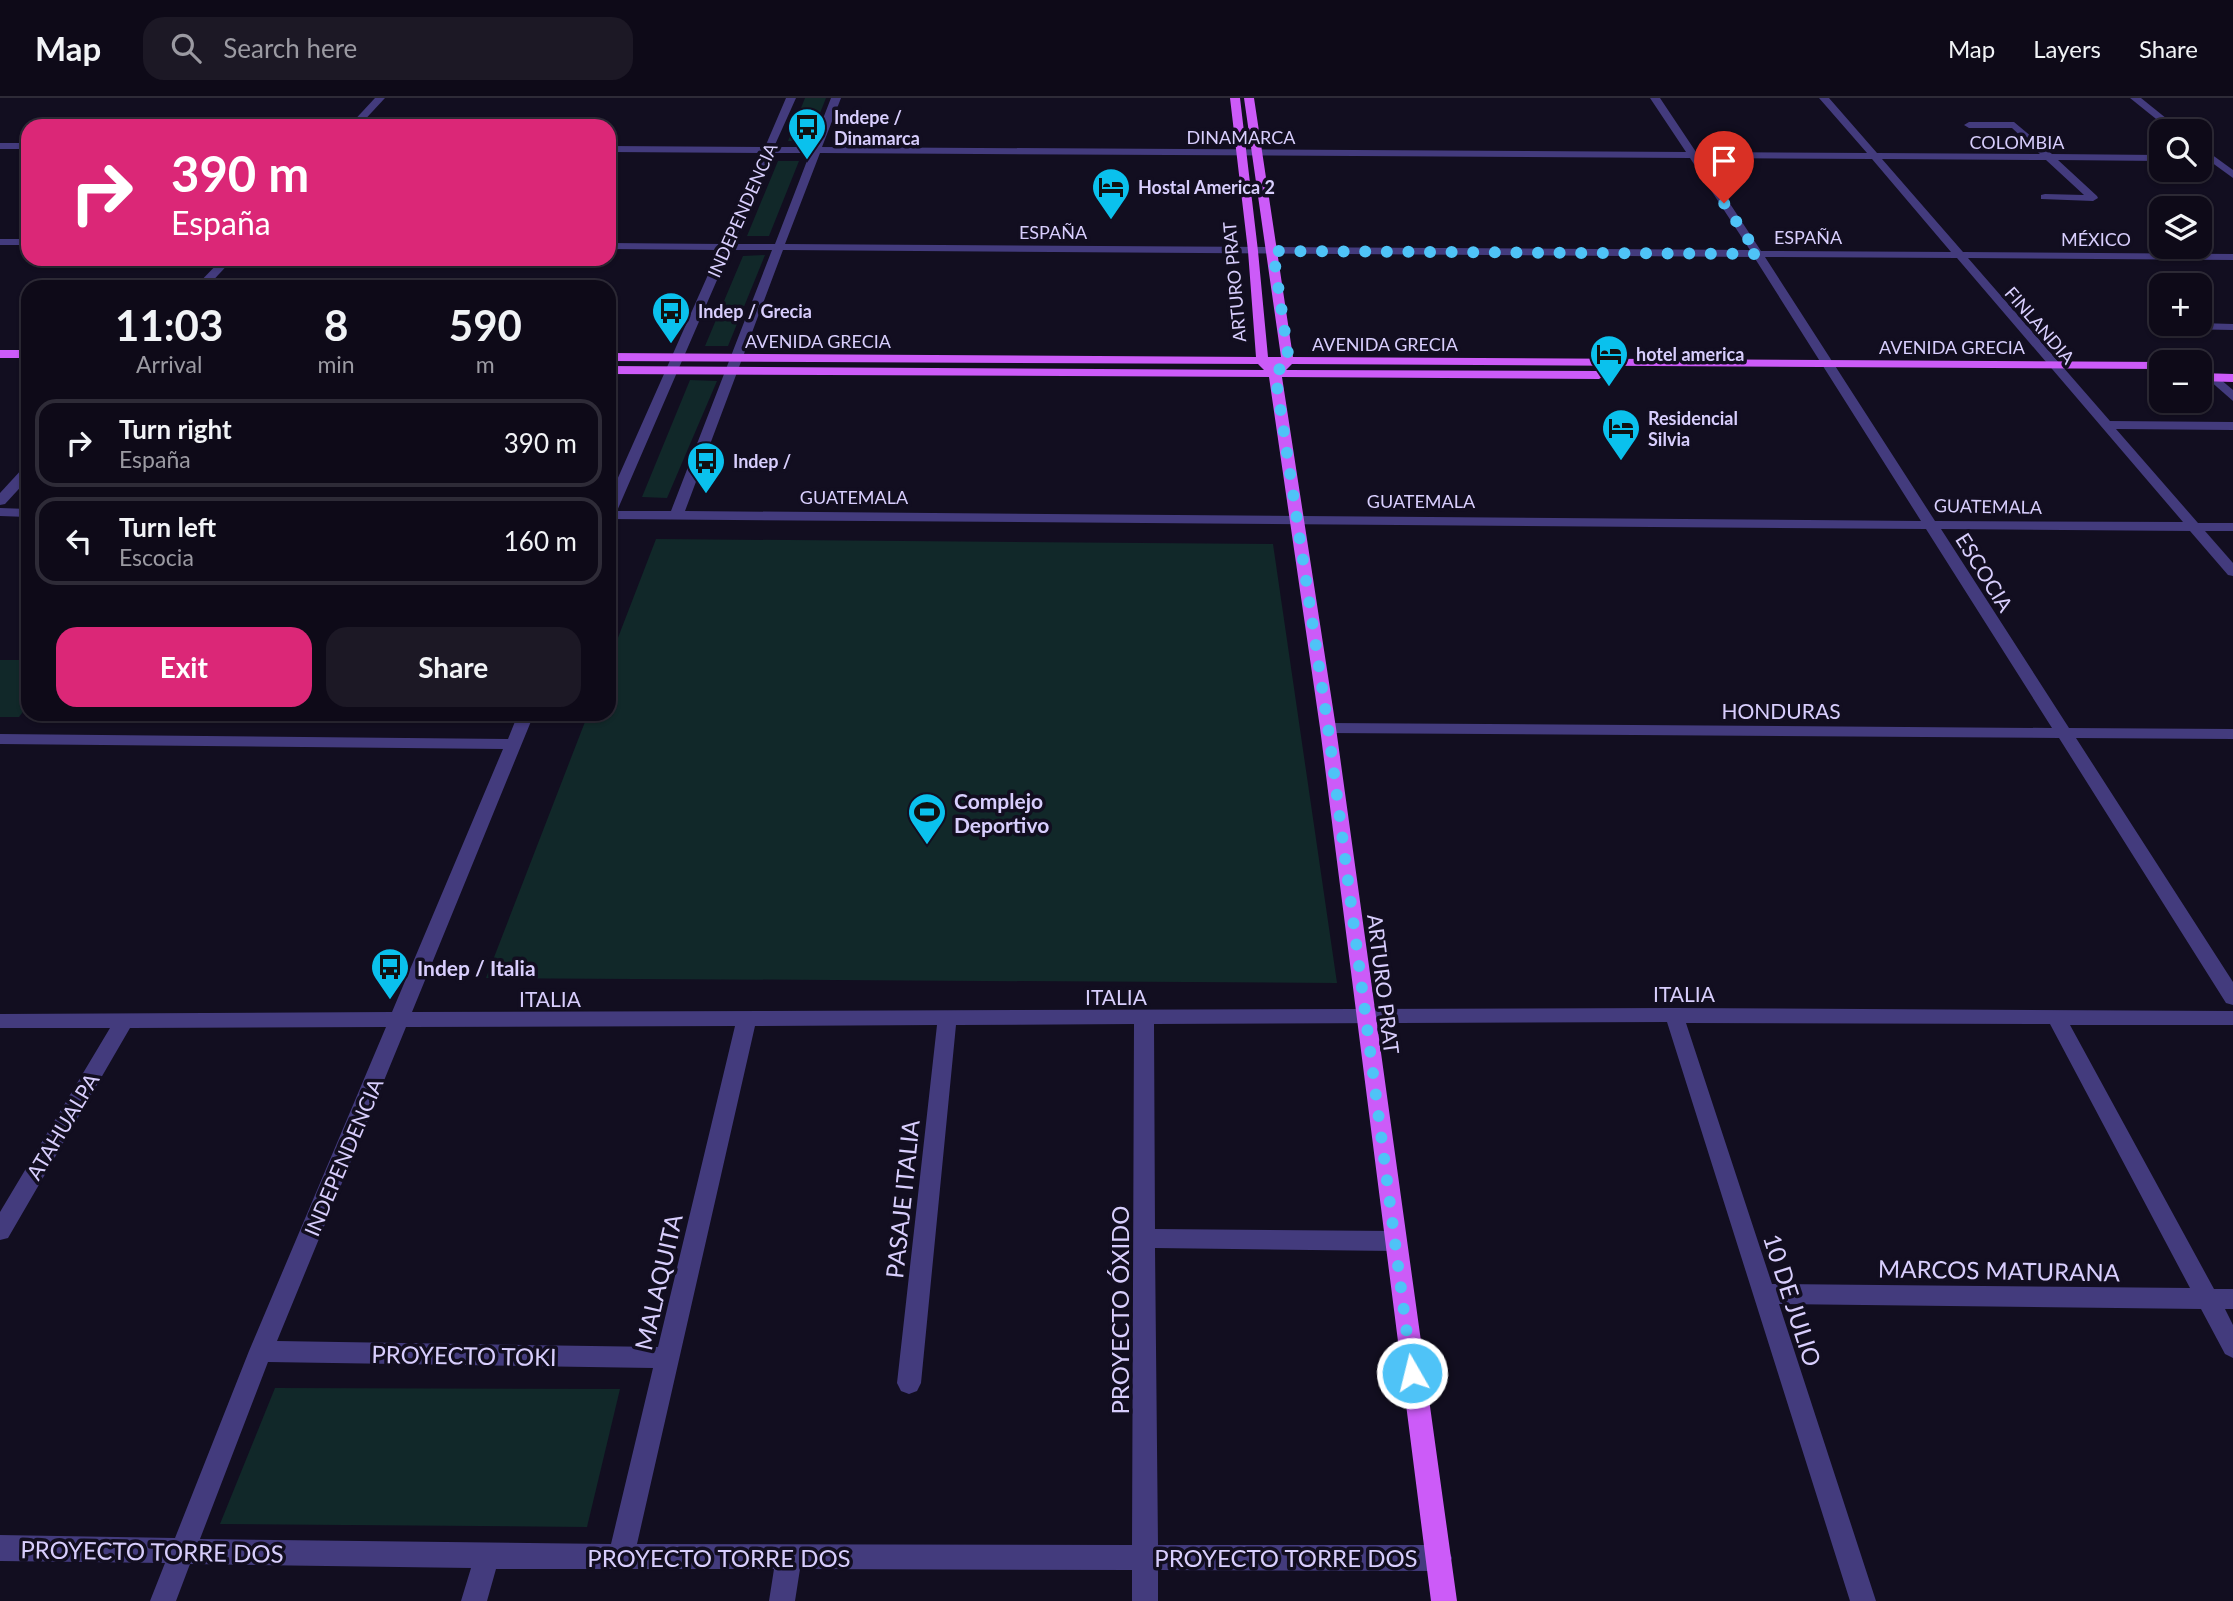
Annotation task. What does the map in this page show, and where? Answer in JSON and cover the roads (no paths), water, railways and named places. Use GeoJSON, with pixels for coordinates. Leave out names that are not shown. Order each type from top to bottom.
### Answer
{"type":"FeatureCollection","features":[{"type":"Feature","properties":{"kind":"main road","name":"ARTURO PRAT"},"geometry":{"type":"LineString","coordinates":[[1235,98],[1253,251],[1275,365],[1328,727],[1364,1017],[1444,1601]]}},
{"type":"Feature","properties":{"kind":"main road","name":"ARTURO PRAT"},"geometry":{"type":"LineString","coordinates":[[1249,98],[1273,251],[1275,365]]}},
{"type":"Feature","properties":{"kind":"main road"},"geometry":{"type":"LineString","coordinates":[[0,354],[21,354]]}},
{"type":"Feature","properties":{"kind":"main road","name":"AVENIDA GRECIA"},"geometry":{"type":"LineString","coordinates":[[616,357],[677,357],[736,364],[1831,370],[2149,365]]}},
{"type":"Feature","properties":{"kind":"main road","name":"AVENIDA GRECIA"},"geometry":{"type":"LineString","coordinates":[[616,369],[671,370],[736,364],[1275,365],[1831,370],[2149,377]]}},
{"type":"Feature","properties":{"kind":"main road"},"geometry":{"type":"LineString","coordinates":[[0,365],[21,365]]}},
{"type":"Feature","properties":{"kind":"main road"},"geometry":{"type":"LineString","coordinates":[[2212,365],[2233,365]]}},
{"type":"Feature","properties":{"kind":"main road"},"geometry":{"type":"LineString","coordinates":[[2212,377],[2233,377]]}},
{"type":"Feature","properties":{"kind":"street"},"geometry":{"type":"LineString","coordinates":[[360,119],[380,98]]}},
{"type":"Feature","properties":{"kind":"street","name":"INDEPENDENCIA"},"geometry":{"type":"LineString","coordinates":[[616,498],[791,98]]}},
{"type":"Feature","properties":{"kind":"street"},"geometry":{"type":"LineString","coordinates":[[676,516],[836,98]]}},
{"type":"Feature","properties":{"kind":"street","name":"ESCOCIA"},"geometry":{"type":"LineString","coordinates":[[1655,98],[1758,254],[2233,998]]}},
{"type":"Feature","properties":{"kind":"street","name":"FINLANDIA"},"geometry":{"type":"LineString","coordinates":[[1824,98],[2233,572]]}},
{"type":"Feature","properties":{"kind":"street"},"geometry":{"type":"LineString","coordinates":[[2135,98],[2162,119]]}},
{"type":"Feature","properties":{"kind":"street"},"geometry":{"type":"LineString","coordinates":[[1969,125],[2014,125],[2094,198],[2046,197]]}},
{"type":"Feature","properties":{"kind":"street"},"geometry":{"type":"LineString","coordinates":[[0,146],[21,146]]}},
{"type":"Feature","properties":{"kind":"street","name":"DINAMARCA"},"geometry":{"type":"LineString","coordinates":[[616,149],[1873,157]]}},
{"type":"Feature","properties":{"kind":"street","name":"COLOMBIA"},"geometry":{"type":"LineString","coordinates":[[1873,157],[2149,158]]}},
{"type":"Feature","properties":{"kind":"street"},"geometry":{"type":"LineString","coordinates":[[2212,159],[2232,159]]}},
{"type":"Feature","properties":{"kind":"street"},"geometry":{"type":"LineString","coordinates":[[2212,159],[2233,175]]}},
{"type":"Feature","properties":{"kind":"street"},"geometry":{"type":"LineString","coordinates":[[0,242],[21,242]]}},
{"type":"Feature","properties":{"kind":"street","name":"ESPAÑA"},"geometry":{"type":"LineString","coordinates":[[616,246],[1958,255]]}},
{"type":"Feature","properties":{"kind":"street","name":"MÉXICO"},"geometry":{"type":"LineString","coordinates":[[1958,255],[2233,257]]}},
{"type":"Feature","properties":{"kind":"street"},"geometry":{"type":"LineString","coordinates":[[208,280],[221,266]]}},
{"type":"Feature","properties":{"kind":"street"},"geometry":{"type":"LineString","coordinates":[[2212,327],[2233,327]]}},
{"type":"Feature","properties":{"kind":"street"},"geometry":{"type":"LineString","coordinates":[[2212,381],[2233,397]]}},
{"type":"Feature","properties":{"kind":"street"},"geometry":{"type":"LineString","coordinates":[[2104,425],[2233,426]]}},
{"type":"Feature","properties":{"kind":"street"},"geometry":{"type":"LineString","coordinates":[[0,501],[21,478]]}},
{"type":"Feature","properties":{"kind":"street"},"geometry":{"type":"LineString","coordinates":[[0,512],[21,513]]}},
{"type":"Feature","properties":{"kind":"street","name":"GUATEMALA"},"geometry":{"type":"LineString","coordinates":[[616,514],[2233,527]]}},
{"type":"Feature","properties":{"kind":"street","name":"INDEPENDENCIA"},"geometry":{"type":"LineString","coordinates":[[163,1601],[261,1351],[523,721]]}},
{"type":"Feature","properties":{"kind":"street","name":"HONDURAS"},"geometry":{"type":"LineString","coordinates":[[1328,727],[2233,734]]}},
{"type":"Feature","properties":{"kind":"street"},"geometry":{"type":"LineString","coordinates":[[0,739],[513,744]]}},
{"type":"Feature","properties":{"kind":"street","name":"ITALIA"},"geometry":{"type":"LineString","coordinates":[[0,1021],[746,1021],[1674,1015],[2233,1018]]}},
{"type":"Feature","properties":{"kind":"street","name":"10 DE JULIO"},"geometry":{"type":"LineString","coordinates":[[1674,1015],[1863,1601]]}},
{"type":"Feature","properties":{"kind":"street"},"geometry":{"type":"LineString","coordinates":[[2056,1017],[2233,1347]]}},
{"type":"Feature","properties":{"kind":"street","name":"PROYECTO ÓXIDO"},"geometry":{"type":"LineString","coordinates":[[1144,1018],[1145,1601]]}},
{"type":"Feature","properties":{"kind":"street","name":"PASAJE ITALIA"},"geometry":{"type":"LineString","coordinates":[[909,1383],[947,1020]]}},
{"type":"Feature","properties":{"kind":"street","name":"MALAQUITA"},"geometry":{"type":"LineString","coordinates":[[621,1556],[746,1021]]}},
{"type":"Feature","properties":{"kind":"street","name":"ATAHUALPA"},"geometry":{"type":"LineString","coordinates":[[0,1231],[124,1022]]}},
{"type":"Feature","properties":{"kind":"street"},"geometry":{"type":"LineString","coordinates":[[1145,1238],[1394,1241]]}},
{"type":"Feature","properties":{"kind":"street","name":"MARCOS MATURANA"},"geometry":{"type":"LineString","coordinates":[[1764,1294],[2233,1299]]}},
{"type":"Feature","properties":{"kind":"street","name":"PROYECTO TOKI"},"geometry":{"type":"LineString","coordinates":[[261,1351],[667,1358]]}},
{"type":"Feature","properties":{"kind":"street","name":"PROYECTO TORRE DOS"},"geometry":{"type":"LineString","coordinates":[[0,1548],[487,1556],[1439,1558]]}},
{"type":"Feature","properties":{"kind":"street"},"geometry":{"type":"LineString","coordinates":[[474,1601],[487,1556]]}},
{"type":"Feature","properties":{"kind":"street"},"geometry":{"type":"LineString","coordinates":[[782,1601],[789,1558]]}},
{"type":"Feature","properties":{"kind":"place","name":"Indepe / Dinamarca"},"geometry":{"type":"Point","coordinates":[807,161]}},
{"type":"Feature","properties":{"kind":"place","name":"Hostal America 2"},"geometry":{"type":"Point","coordinates":[1111,221]}},
{"type":"Feature","properties":{"kind":"place","name":"Indep / Grecia"},"geometry":{"type":"Point","coordinates":[671,345]}},
{"type":"Feature","properties":{"kind":"place","name":"hotel america"},"geometry":{"type":"Point","coordinates":[1609,388]}},
{"type":"Feature","properties":{"kind":"place","name":"Residencial Silvia"},"geometry":{"type":"Point","coordinates":[1621,462]}},
{"type":"Feature","properties":{"kind":"place","name":"Indep /"},"geometry":{"type":"Point","coordinates":[706,495]}},
{"type":"Feature","properties":{"kind":"place","name":"Complejo Deportivo"},"geometry":{"type":"Point","coordinates":[927,846]}},
{"type":"Feature","properties":{"kind":"place","name":"Indep / Italia"},"geometry":{"type":"Point","coordinates":[390,1001]}}]}
